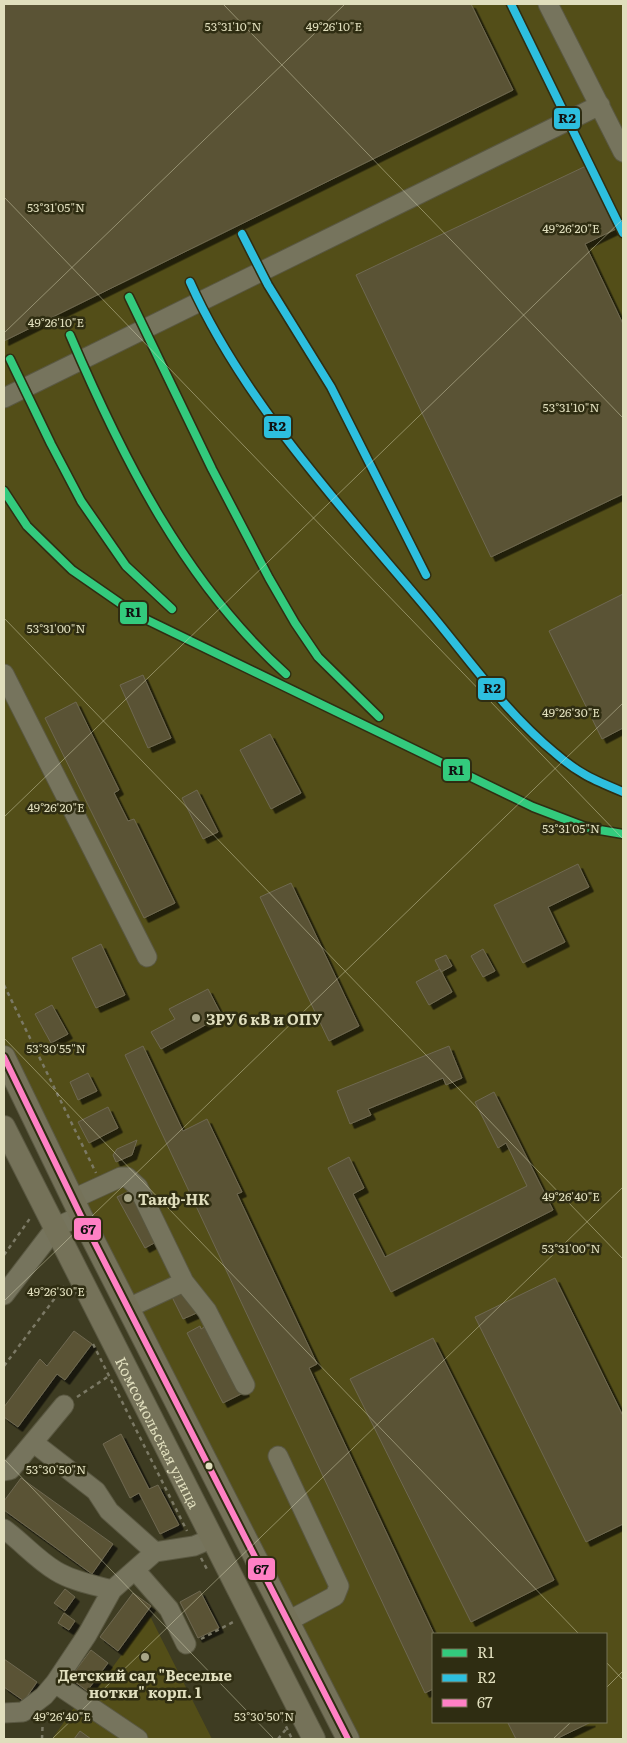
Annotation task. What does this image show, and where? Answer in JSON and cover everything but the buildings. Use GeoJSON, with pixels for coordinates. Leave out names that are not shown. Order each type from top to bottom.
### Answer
{"type":"FeatureCollection","features":[{"type":"Feature","properties":{"kind":"main road","name":"Комсомольская улица"},"geometry":{"type":"LineString","coordinates":[[4,1058],[128,1308],[348,1739]]}},
{"type":"Feature","properties":{"kind":"main road","name":"Комсомольская улица"},"geometry":{"type":"LineString","coordinates":[[4,1127],[314,1739]]}},
{"type":"Feature","properties":{"kind":"main road"},"geometry":{"type":"LineString","coordinates":[[213,1538],[240,1526]]}},
{"type":"Feature","properties":{"kind":"street"},"geometry":{"type":"LineString","coordinates":[[548,4],[623,152]]}},
{"type":"Feature","properties":{"kind":"street"},"geometry":{"type":"LineString","coordinates":[[4,398],[600,105]]}},
{"type":"Feature","properties":{"kind":"street"},"geometry":{"type":"LineString","coordinates":[[4,674],[147,957]]}},
{"type":"Feature","properties":{"kind":"street"},"geometry":{"type":"LineString","coordinates":[[4,1295],[56,1227],[77,1207],[102,1185],[120,1177],[133,1181],[143,1194],[184,1282],[207,1311],[244,1385]]}},
{"type":"Feature","properties":{"kind":"street"},"geometry":{"type":"LineString","coordinates":[[128,1308],[184,1282]]}},
{"type":"Feature","properties":{"kind":"street"},"geometry":{"type":"LineString","coordinates":[[4,1471],[10,1470],[64,1405]]}},
{"type":"Feature","properties":{"kind":"street"},"geometry":{"type":"LineString","coordinates":[[34,1443],[96,1491],[109,1511],[155,1552]]}},
{"type":"Feature","properties":{"kind":"street"},"geometry":{"type":"LineString","coordinates":[[278,1456],[339,1586],[335,1596],[288,1621]]}},
{"type":"Feature","properties":{"kind":"street"},"geometry":{"type":"LineString","coordinates":[[4,1529],[18,1539],[29,1552],[57,1572],[112,1590]]}},
{"type":"Feature","properties":{"kind":"street"},"geometry":{"type":"LineString","coordinates":[[4,1713],[23,1712],[44,1696],[56,1683],[87,1635],[112,1590],[155,1552],[194,1546],[213,1538]]}},
{"type":"Feature","properties":{"kind":"street"},"geometry":{"type":"LineString","coordinates":[[135,1570],[169,1609],[186,1644]]}},
{"type":"Feature","properties":{"kind":"street"},"geometry":{"type":"LineString","coordinates":[[56,1683],[138,1739]]}},
{"type":"Feature","properties":{"kind":"path"},"geometry":{"type":"LineString","coordinates":[[4,985],[102,1185]]}},
{"type":"Feature","properties":{"kind":"path"},"geometry":{"type":"LineString","coordinates":[[4,1256],[31,1217]]}},
{"type":"Feature","properties":{"kind":"path"},"geometry":{"type":"LineString","coordinates":[[4,1366],[64,1286]]}},
{"type":"Feature","properties":{"kind":"path"},"geometry":{"type":"LineString","coordinates":[[64,1405],[109,1376]]}},
{"type":"Feature","properties":{"kind":"path"},"geometry":{"type":"LineString","coordinates":[[186,1644],[189,1645],[235,1621]]}},
{"type":"Feature","properties":{"kind":"path"},"geometry":{"type":"LineString","coordinates":[[278,1739],[287,1728]]}},
{"type":"Feature","properties":{"kind":"shaded area"},"geometry":{"type":"Polygon","coordinates":[[[4,4],[623,4],[623,1739],[349,1739],[4,1047],[4,4]]]}},
{"type":"Feature","properties":{"kind":"shaded area","name":"Детский сад \"Веселые нотки\" корп. 1"},"geometry":{"type":"Polygon","coordinates":[[[150,1616],[212,1739],[52,1739],[76,1705],[90,1698],[150,1616]]]}},
{"type":"Feature","properties":{"kind":"transit line","name":"R2"},"geometry":{"type":"LineString","coordinates":[[511,4],[623,233]]}},
{"type":"Feature","properties":{"kind":"transit line","name":"R2"},"geometry":{"type":"LineString","coordinates":[[242,234],[268,285],[331,387],[426,575]]}},
{"type":"Feature","properties":{"kind":"transit line","name":"R2"},"geometry":{"type":"LineString","coordinates":[[190,282],[212,326],[266,412],[297,453],[504,703],[537,737],[572,766],[587,776],[623,792]]}},
{"type":"Feature","properties":{"kind":"transit line","name":"R1"},"geometry":{"type":"LineString","coordinates":[[129,297],[212,469],[269,578],[295,623],[318,657],[379,717]]}},
{"type":"Feature","properties":{"kind":"transit line","name":"R1"},"geometry":{"type":"LineString","coordinates":[[70,335],[112,427],[160,517],[187,559],[217,600],[250,638],[286,674]]}},
{"type":"Feature","properties":{"kind":"transit line","name":"R1"},"geometry":{"type":"LineString","coordinates":[[10,359],[81,501],[126,566],[172,609]]}},
{"type":"Feature","properties":{"kind":"transit line","name":"R1"},"geometry":{"type":"LineString","coordinates":[[4,491],[27,526],[72,570],[137,615],[533,807],[588,828],[623,834]]}},
{"type":"Feature","properties":{"kind":"transit line","name":"67"},"geometry":{"type":"LineString","coordinates":[[4,1057],[81,1216],[348,1739]]}},
{"type":"Feature","properties":{"kind":"place","name":"ЗРУ 6 кВ и ОПУ"},"geometry":{"type":"Point","coordinates":[196,1018]}},
{"type":"Feature","properties":{"kind":"place","name":"Таиф-НК"},"geometry":{"type":"Point","coordinates":[128,1198]}},
{"type":"Feature","properties":{"kind":"place","name":"Детский сад \"Веселые нотки\" корп. 1"},"geometry":{"type":"Point","coordinates":[145,1657]}}]}
